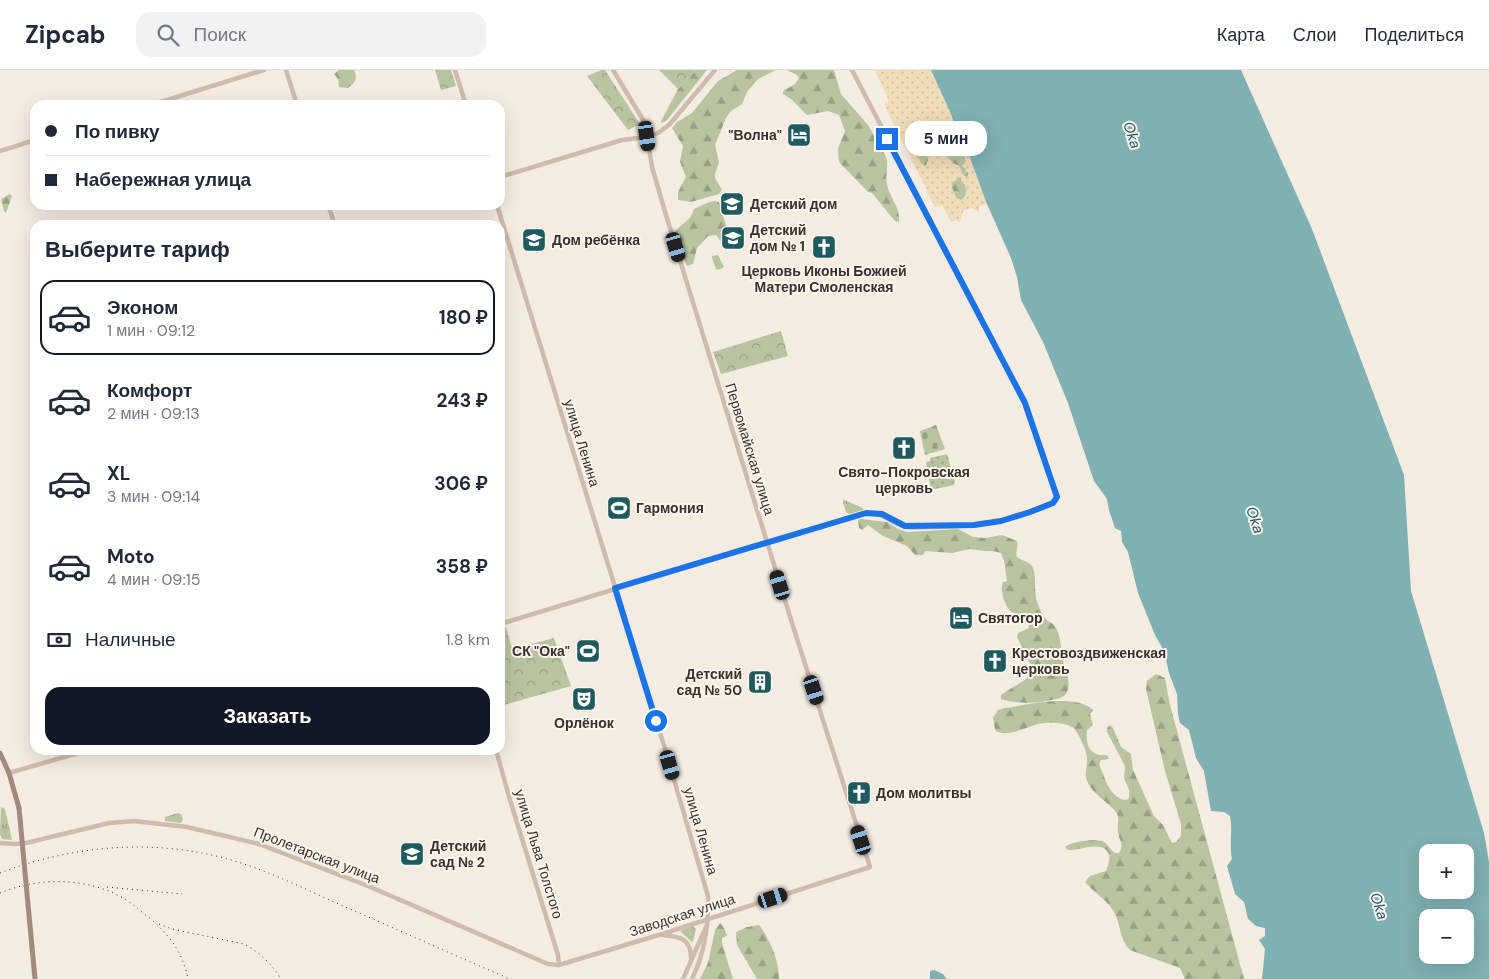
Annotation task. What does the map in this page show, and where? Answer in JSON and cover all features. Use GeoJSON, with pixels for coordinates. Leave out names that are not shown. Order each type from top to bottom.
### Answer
{"type":"FeatureCollection","features":[{"type":"Feature","properties":{"kind":"main road"},"geometry":{"type":"LineString","coordinates":[[0,753],[9,773],[19,808],[35,979]]}},
{"type":"Feature","properties":{"kind":"street"},"geometry":{"type":"LineString","coordinates":[[167,100],[264,70]]}},
{"type":"Feature","properties":{"kind":"street"},"geometry":{"type":"LineString","coordinates":[[286,70],[295,100]]}},
{"type":"Feature","properties":{"kind":"street"},"geometry":{"type":"LineString","coordinates":[[455,70],[464,100]]}},
{"type":"Feature","properties":{"kind":"street","name":"Первомайская улица"},"geometry":{"type":"LineString","coordinates":[[614,70],[645,123],[652,167],[663,204],[870,867]]}},
{"type":"Feature","properties":{"kind":"street"},"geometry":{"type":"LineString","coordinates":[[505,175],[622,140],[658,133],[670,124],[715,70]]}},
{"type":"Feature","properties":{"kind":"street"},"geometry":{"type":"LineString","coordinates":[[505,622],[866,513],[882,514],[905,526],[974,525],[1001,521],[1053,503],[1058,495],[1025,403],[852,70]]}},
{"type":"Feature","properties":{"kind":"street"},"geometry":{"type":"LineString","coordinates":[[0,151],[30,142]]}},
{"type":"Feature","properties":{"kind":"street","name":"улица Ленина"},"geometry":{"type":"LineString","coordinates":[[505,231],[666,752],[708,896],[708,921],[703,941]]}},
{"type":"Feature","properties":{"kind":"street"},"geometry":{"type":"LineString","coordinates":[[9,773],[71,755]]}},
{"type":"Feature","properties":{"kind":"street","name":"улица Льва Толстого"},"geometry":{"type":"LineString","coordinates":[[497,755],[558,955],[559,965]]}},
{"type":"Feature","properties":{"kind":"street","name":"Пролетарская улица"},"geometry":{"type":"LineString","coordinates":[[0,842],[26,843],[108,823],[134,821],[187,826],[260,844],[368,886],[548,964],[559,965]]}},
{"type":"Feature","properties":{"kind":"street","name":"Заводская улица"},"geometry":{"type":"LineString","coordinates":[[559,965],[708,921],[870,867]]}},
{"type":"Feature","properties":{"kind":"street"},"geometry":{"type":"LineString","coordinates":[[662,934],[681,938],[689,943],[691,961]]}},
{"type":"Feature","properties":{"kind":"street"},"geometry":{"type":"LineString","coordinates":[[683,979],[703,941]]}},
{"type":"Feature","properties":{"kind":"street"},"geometry":{"type":"LineString","coordinates":[[692,979],[701,958],[703,941]]}},
{"type":"Feature","properties":{"kind":"green space"},"geometry":{"type":"Polygon","coordinates":[[[339,70],[354,70],[355,80],[348,88],[339,87],[338,79],[334,74],[339,70]]]}},
{"type":"Feature","properties":{"kind":"green space"},"geometry":{"type":"Polygon","coordinates":[[[435,70],[451,70],[456,86],[441,90],[435,70]]]}},
{"type":"Feature","properties":{"kind":"green space"},"geometry":{"type":"Polygon","coordinates":[[[605,70],[640,124],[628,130],[587,76],[605,70]]]}},
{"type":"Feature","properties":{"kind":"green space"},"geometry":{"type":"Polygon","coordinates":[[[659,70],[696,70],[678,89],[659,70]]]}},
{"type":"Feature","properties":{"kind":"green space"},"geometry":{"type":"Polygon","coordinates":[[[696,70],[707,70],[667,120],[662,123],[661,121],[678,89],[696,70]]]}},
{"type":"Feature","properties":{"kind":"green space"},"geometry":{"type":"Polygon","coordinates":[[[737,70],[776,70],[758,79],[747,92],[742,104],[731,111],[726,118],[715,145],[719,162],[715,178],[722,190],[719,194],[691,202],[678,200],[678,192],[686,177],[680,162],[683,146],[672,128],[677,122],[692,113],[718,81],[737,70]]]}},
{"type":"Feature","properties":{"kind":"green space"},"geometry":{"type":"Polygon","coordinates":[[[787,70],[834,70],[841,94],[868,125],[886,157],[887,184],[897,207],[899,222],[895,221],[872,193],[868,192],[839,162],[838,149],[845,131],[839,115],[828,111],[807,115],[791,99],[783,94],[783,91],[795,84],[799,78],[787,70]]]}},
{"type":"Feature","properties":{"kind":"green space"},"geometry":{"type":"Polygon","coordinates":[[[948,135],[950,135],[958,150],[965,153],[966,162],[963,165],[969,173],[967,177],[964,176],[959,166],[951,162],[947,156],[948,151],[945,142],[948,135]]]}},
{"type":"Feature","properties":{"kind":"green space"},"geometry":{"type":"Polygon","coordinates":[[[922,149],[923,154],[924,152],[929,157],[926,166],[921,164],[913,150],[922,149]]]}},
{"type":"Feature","properties":{"kind":"green space"},"geometry":{"type":"Polygon","coordinates":[[[961,177],[967,189],[965,197],[961,200],[956,198],[952,188],[952,183],[961,177]]]}},
{"type":"Feature","properties":{"kind":"green space"},"geometry":{"type":"Polygon","coordinates":[[[10,194],[12,196],[6,213],[1,199],[10,194]]]}},
{"type":"Feature","properties":{"kind":"green space"},"geometry":{"type":"Polygon","coordinates":[[[715,201],[719,202],[727,229],[727,240],[722,243],[716,235],[708,236],[697,248],[693,264],[687,266],[676,231],[689,219],[694,209],[715,201]]]}},
{"type":"Feature","properties":{"kind":"green space"},"geometry":{"type":"Polygon","coordinates":[[[718,255],[724,267],[718,270],[712,256],[718,255]]]}},
{"type":"Feature","properties":{"kind":"green space"},"geometry":{"type":"Polygon","coordinates":[[[781,331],[788,356],[721,374],[713,352],[781,331]]]}},
{"type":"Feature","properties":{"kind":"green space"},"geometry":{"type":"Polygon","coordinates":[[[936,425],[945,449],[925,455],[920,431],[936,425]]]}},
{"type":"Feature","properties":{"kind":"green space"},"geometry":{"type":"Polygon","coordinates":[[[947,454],[955,481],[954,485],[931,490],[926,462],[930,461],[930,458],[947,454]]]}},
{"type":"Feature","properties":{"kind":"green space"},"geometry":{"type":"Polygon","coordinates":[[[844,500],[863,508],[863,510],[849,514],[846,512],[844,500]]]}},
{"type":"Feature","properties":{"kind":"green space"},"geometry":{"type":"Polygon","coordinates":[[[858,520],[887,522],[907,532],[958,529],[973,537],[985,538],[1002,535],[1017,541],[1017,557],[1033,567],[1036,599],[1041,611],[1046,619],[1054,625],[1058,633],[1069,683],[1066,694],[1059,698],[1036,702],[1006,701],[1001,699],[1001,695],[1026,679],[1033,670],[1017,637],[1018,633],[1029,628],[1029,624],[1009,610],[1003,598],[1002,585],[1003,582],[1007,581],[1001,553],[969,549],[953,553],[925,551],[923,555],[915,555],[907,546],[883,536],[868,525],[862,530],[859,528],[858,520]]]}},
{"type":"Feature","properties":{"kind":"green space"},"geometry":{"type":"Polygon","coordinates":[[[505,627],[512,649],[554,638],[571,686],[505,705],[505,627]]]}},
{"type":"Feature","properties":{"kind":"green space"},"geometry":{"type":"Polygon","coordinates":[[[1156,674],[1165,678],[1170,705],[1244,979],[1185,979],[1180,968],[1130,950],[1122,938],[1112,909],[1085,882],[1090,876],[1106,871],[1109,855],[1106,850],[1091,847],[1068,850],[1065,847],[1077,842],[1093,840],[1104,842],[1115,853],[1119,853],[1122,847],[1118,830],[1118,816],[1088,783],[1086,777],[1087,754],[1076,732],[1068,725],[1060,723],[1038,724],[1010,733],[995,730],[993,718],[998,710],[1005,708],[1063,701],[1085,705],[1093,710],[1090,714],[1093,725],[1087,730],[1088,745],[1096,754],[1107,755],[1109,759],[1101,760],[1099,764],[1112,791],[1120,798],[1126,800],[1129,798],[1129,790],[1124,778],[1125,766],[1107,732],[1107,728],[1110,725],[1121,747],[1131,754],[1133,770],[1154,816],[1163,825],[1172,843],[1176,842],[1181,836],[1181,824],[1165,771],[1146,689],[1147,681],[1156,674]]]}},
{"type":"Feature","properties":{"kind":"green space"},"geometry":{"type":"Polygon","coordinates":[[[1,807],[5,809],[12,840],[2,839],[0,834],[1,807]]]}},
{"type":"Feature","properties":{"kind":"green space"},"geometry":{"type":"Polygon","coordinates":[[[178,813],[181,814],[183,819],[181,823],[165,821],[165,817],[178,813]]]}},
{"type":"Feature","properties":{"kind":"green space"},"geometry":{"type":"Polygon","coordinates":[[[720,923],[727,936],[722,938],[722,943],[733,979],[700,979],[708,963],[715,930],[720,923]]]}},
{"type":"Feature","properties":{"kind":"green space"},"geometry":{"type":"Polygon","coordinates":[[[759,925],[773,950],[779,979],[757,979],[737,945],[736,932],[747,927],[759,925]]]}},
{"type":"Feature","properties":{"kind":"green space"},"geometry":{"type":"Polygon","coordinates":[[[693,926],[696,929],[692,942],[680,931],[693,926]]]}},
{"type":"Feature","properties":{"kind":"sand"},"geometry":{"type":"Polygon","coordinates":[[[875,70],[931,70],[951,114],[957,133],[966,147],[987,204],[979,206],[979,213],[972,208],[963,211],[960,222],[956,220],[951,222],[942,205],[935,207],[884,104],[889,101],[875,70]],[[947,136],[945,142],[949,145],[950,153],[947,156],[967,177],[969,173],[965,171],[966,168],[962,167],[966,162],[965,153],[958,151],[955,141],[951,141],[951,136],[947,136]],[[922,149],[920,151],[913,150],[921,164],[926,166],[929,158],[924,152],[924,156],[921,156],[924,151],[922,149]],[[961,177],[952,183],[952,189],[956,198],[961,200],[965,197],[966,185],[962,183],[961,177]]]}},
{"type":"Feature","properties":{"kind":"water","name":"Oka"},"geometry":{"type":"Polygon","coordinates":[[[931,70],[1241,70],[1312,229],[1404,475],[1411,591],[1484,833],[1489,862],[1489,979],[1262,979],[1265,949],[1259,940],[1265,936],[1265,928],[1256,926],[1248,919],[1244,902],[1235,894],[1227,866],[1232,859],[1230,816],[1224,812],[1211,811],[1204,771],[1196,758],[1189,730],[1180,723],[1177,694],[1169,673],[1164,651],[1155,635],[1138,593],[1128,552],[1122,542],[1121,531],[1115,528],[1107,499],[1094,481],[1068,403],[1043,342],[1021,300],[1011,258],[987,204],[966,147],[957,133],[951,114],[931,70]]]}},
{"type":"Feature","properties":{"kind":"water"},"geometry":{"type":"Polygon","coordinates":[[[934,970],[943,974],[947,979],[930,979],[930,971],[934,970]]]}},
{"type":"Feature","properties":{"kind":"railway"},"geometry":{"type":"LineString","coordinates":[[0,873],[52,857],[106,848],[161,848],[216,856],[251,866],[510,979]]}},
{"type":"Feature","properties":{"kind":"railway"},"geometry":{"type":"LineString","coordinates":[[0,893],[30,884],[46,882],[78,883],[109,891],[129,902],[162,929],[174,944],[186,969],[188,979]]}},
{"type":"Feature","properties":{"kind":"railway"},"geometry":{"type":"LineString","coordinates":[[107,887],[182,894]]}},
{"type":"Feature","properties":{"kind":"railway"},"geometry":{"type":"LineString","coordinates":[[159,924],[172,929],[244,944],[265,959],[281,979]]}},
{"type":"Feature","properties":{"kind":"place","name":"\"Волна\""},"geometry":{"type":"Point","coordinates":[799,135]}},
{"type":"Feature","properties":{"kind":"place","name":"Детский дом"},"geometry":{"type":"Point","coordinates":[732,204]}},
{"type":"Feature","properties":{"kind":"place","name":"Детский дом № 1"},"geometry":{"type":"Point","coordinates":[733,238]}},
{"type":"Feature","properties":{"kind":"place","name":"Дом ребёнка"},"geometry":{"type":"Point","coordinates":[534,240]}},
{"type":"Feature","properties":{"kind":"place","name":"Церковь Иконы Божией Матери Смоленская"},"geometry":{"type":"Point","coordinates":[824,247]}},
{"type":"Feature","properties":{"kind":"place","name":"Свято-Покровская церковь"},"geometry":{"type":"Point","coordinates":[904,448]}},
{"type":"Feature","properties":{"kind":"place","name":"Гармония"},"geometry":{"type":"Point","coordinates":[619,508]}},
{"type":"Feature","properties":{"kind":"place","name":"Святогор"},"geometry":{"type":"Point","coordinates":[961,618]}},
{"type":"Feature","properties":{"kind":"place","name":"СК \"Ока\""},"geometry":{"type":"Point","coordinates":[588,651]}},
{"type":"Feature","properties":{"kind":"place","name":"Крестовоздвиженская церковь"},"geometry":{"type":"Point","coordinates":[995,661]}},
{"type":"Feature","properties":{"kind":"place","name":"Детский сад № 50"},"geometry":{"type":"Point","coordinates":[760,682]}},
{"type":"Feature","properties":{"kind":"place","name":"Орлёнок"},"geometry":{"type":"Point","coordinates":[584,699]}},
{"type":"Feature","properties":{"kind":"place","name":"Дом молитвы"},"geometry":{"type":"Point","coordinates":[859,793]}},
{"type":"Feature","properties":{"kind":"place","name":"Детский сад № 2"},"geometry":{"type":"Point","coordinates":[412,854]}},
{"type":"Feature","properties":{"kind":"route"},"geometry":{"type":"LineString","coordinates":[[656,721],[615,588],[866,513],[882,514],[905,526],[974,525],[1001,521],[1030,512],[1053,503],[1058,495],[1025,403],[887,139]]}}]}
